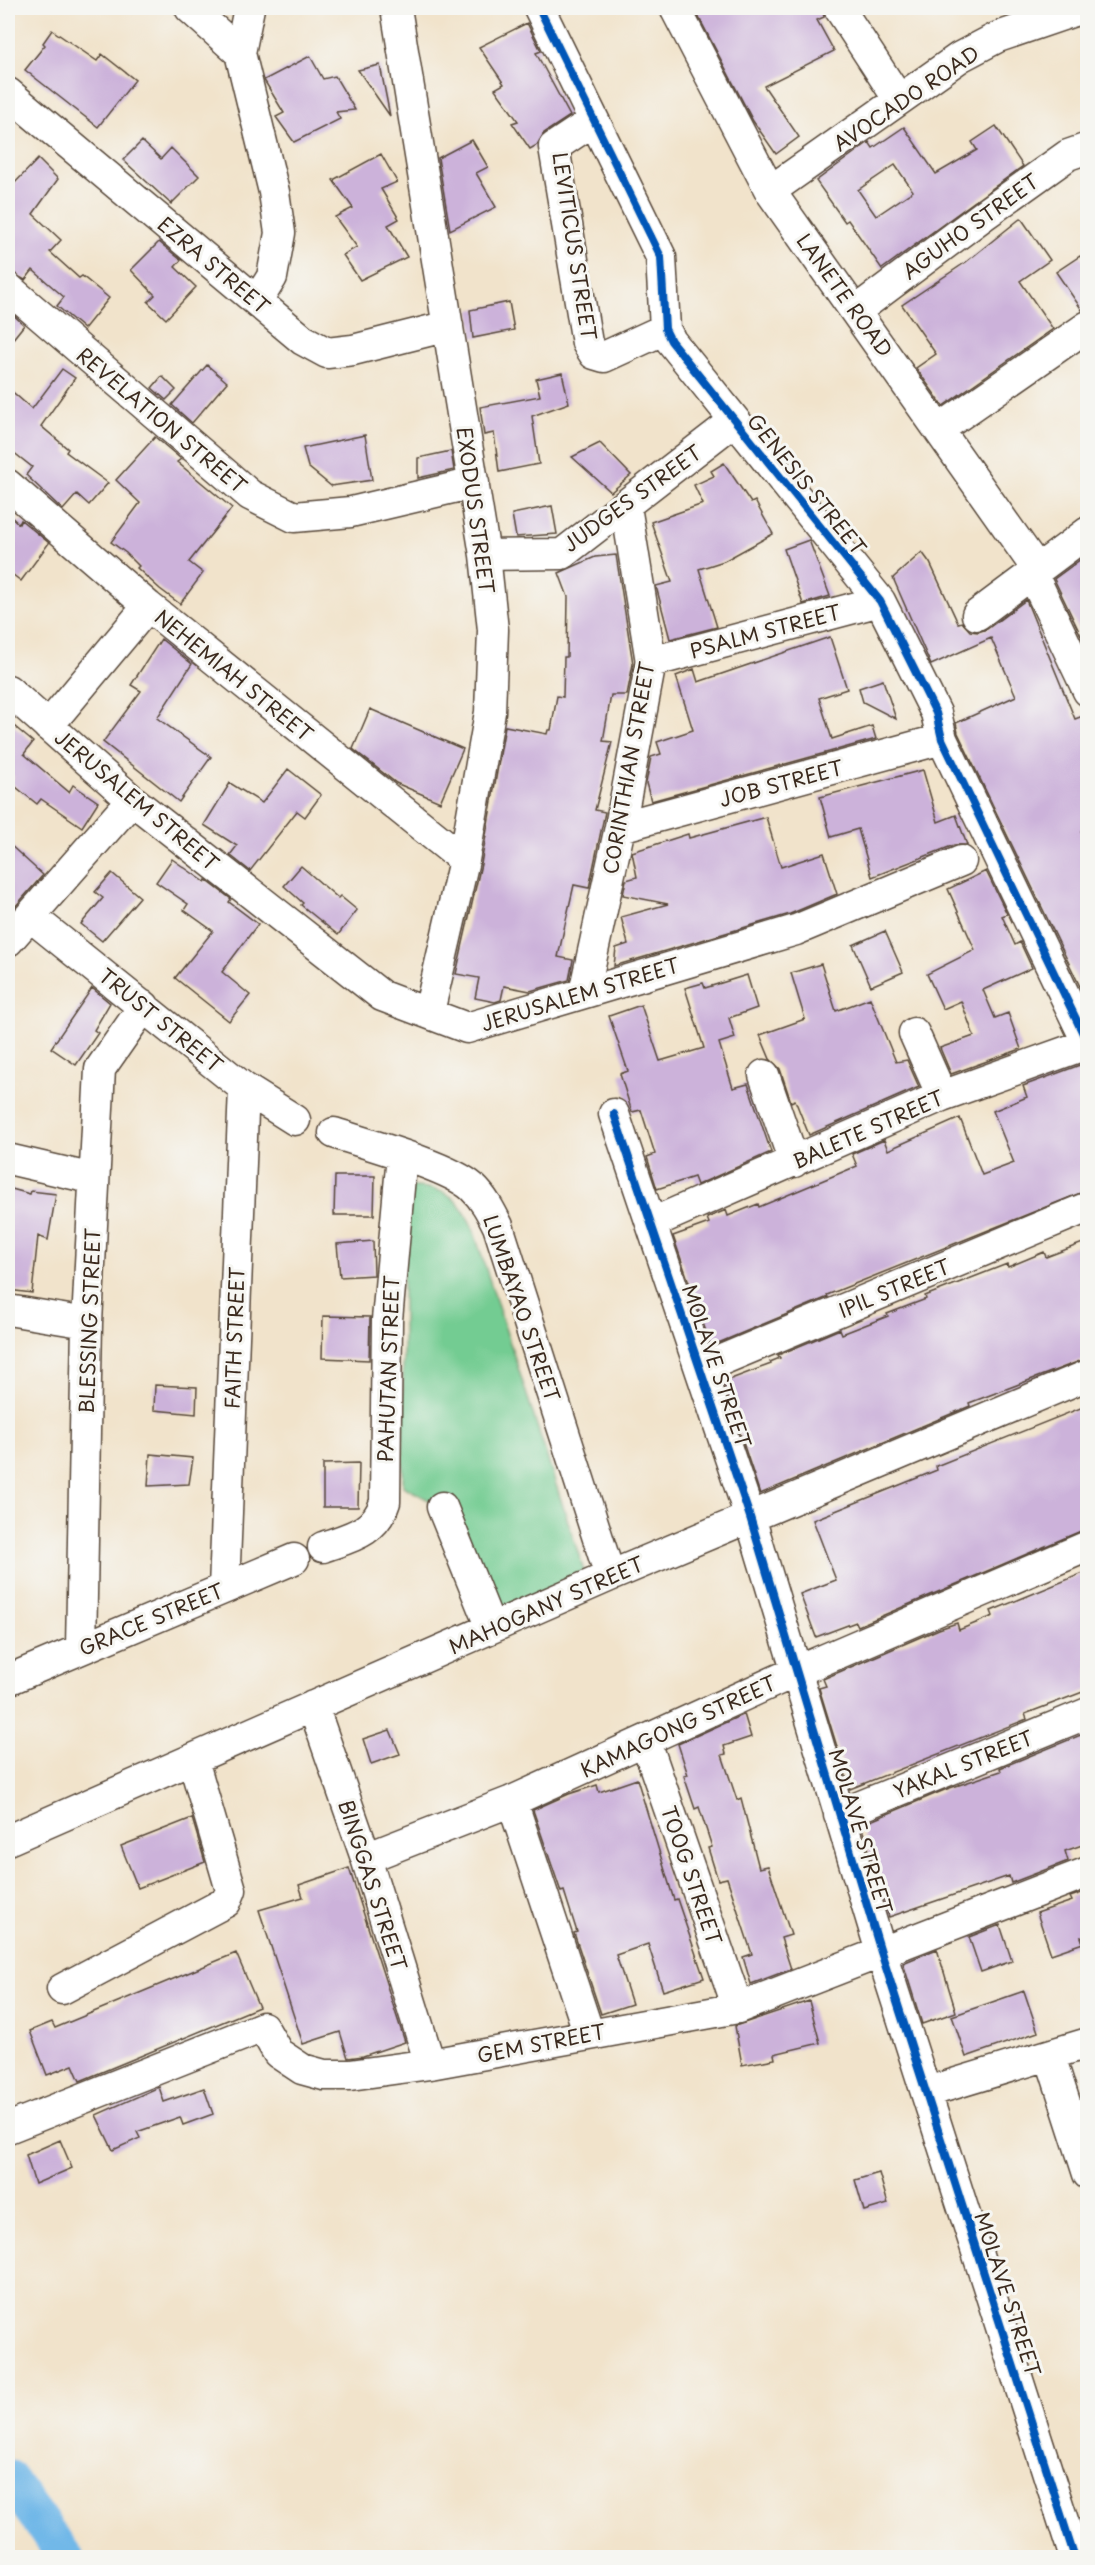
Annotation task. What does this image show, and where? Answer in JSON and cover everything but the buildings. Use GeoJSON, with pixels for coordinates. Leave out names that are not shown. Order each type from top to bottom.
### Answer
{"type":"FeatureCollection","features":[{"type":"Feature","properties":{"kind":"street"},"geometry":{"type":"LineString","coordinates":[[190,8],[240,53]]}},
{"type":"Feature","properties":{"kind":"street"},"geometry":{"type":"LineString","coordinates":[[249,8],[240,53],[274,192],[280,233],[272,277],[257,301]]}},
{"type":"Feature","properties":{"kind":"street","name":"EXODUS STREET"},"geometry":{"type":"LineString","coordinates":[[396,8],[474,483],[493,630],[490,712],[464,860],[429,1012]]}},
{"type":"Feature","properties":{"kind":"street"},"geometry":{"type":"LineString","coordinates":[[539,8],[661,257],[665,329]]}},
{"type":"Feature","properties":{"kind":"street","name":"LANETE ROAD"},"geometry":{"type":"LineString","coordinates":[[675,8],[770,191],[940,428],[1035,571],[1088,691]]}},
{"type":"Feature","properties":{"kind":"street"},"geometry":{"type":"LineString","coordinates":[[838,8],[899,100]]}},
{"type":"Feature","properties":{"kind":"street","name":"AVOCADO ROAD"},"geometry":{"type":"LineString","coordinates":[[770,191],[960,57],[998,37],[1083,8]]}},
{"type":"Feature","properties":{"kind":"street","name":"EZRA STREET"},"geometry":{"type":"LineString","coordinates":[[8,93],[303,340],[327,353],[353,350],[448,326]]}},
{"type":"Feature","properties":{"kind":"street","name":"LEVITICUS STREET"},"geometry":{"type":"LineString","coordinates":[[593,121],[554,147],[587,343],[594,354],[604,357],[665,329]]}},
{"type":"Feature","properties":{"kind":"street","name":"AGUHO STREET"},"geometry":{"type":"LineString","coordinates":[[857,310],[1068,155],[1088,148]]}},
{"type":"Feature","properties":{"kind":"street","name":"REVELATION STREET"},"geometry":{"type":"LineString","coordinates":[[8,288],[250,495],[294,517],[351,512],[474,483]]}},
{"type":"Feature","properties":{"kind":"street"},"geometry":{"type":"LineString","coordinates":[[940,428],[1088,326]]}},
{"type":"Feature","properties":{"kind":"street","name":"GENESIS STREET"},"geometry":{"type":"LineString","coordinates":[[665,329],[734,421],[880,600],[936,713],[942,739],[1088,1044]]}},
{"type":"Feature","properties":{"kind":"street","name":"JUDGES STREET"},"geometry":{"type":"LineString","coordinates":[[485,555],[562,554],[734,421]]}},
{"type":"Feature","properties":{"kind":"street","name":"NEHEMIAH STREET"},"geometry":{"type":"LineString","coordinates":[[8,485],[148,606],[464,860]]}},
{"type":"Feature","properties":{"kind":"street","name":"CORINTHIAN STREET"},"geometry":{"type":"LineString","coordinates":[[584,993],[620,827],[651,662],[626,506]]}},
{"type":"Feature","properties":{"kind":"street"},"geometry":{"type":"LineString","coordinates":[[977,615],[1088,532]]}},
{"type":"Feature","properties":{"kind":"street","name":"PSALM STREET"},"geometry":{"type":"LineString","coordinates":[[651,662],[880,600]]}},
{"type":"Feature","properties":{"kind":"street"},"geometry":{"type":"LineString","coordinates":[[48,726],[148,606]]}},
{"type":"Feature","properties":{"kind":"street","name":"JERUSALEM STREET"},"geometry":{"type":"LineString","coordinates":[[8,690],[132,800],[382,996],[467,1028],[796,930],[962,861]]}},
{"type":"Feature","properties":{"kind":"street","name":"JOB STREET"},"geometry":{"type":"LineString","coordinates":[[620,827],[942,739]]}},
{"type":"Feature","properties":{"kind":"street"},"geometry":{"type":"LineString","coordinates":[[8,941],[132,800]]}},
{"type":"Feature","properties":{"kind":"street","name":"TRUST STREET"},"geometry":{"type":"LineString","coordinates":[[30,916],[244,1088],[295,1120]]}},
{"type":"Feature","properties":{"kind":"street","name":"BLESSING STREET"},"geometry":{"type":"LineString","coordinates":[[81,1649],[87,1323],[100,1070],[144,1006]]}},
{"type":"Feature","properties":{"kind":"street"},"geometry":{"type":"LineString","coordinates":[[914,1033],[942,1096]]}},
{"type":"Feature","properties":{"kind":"street","name":"BALETE STREET"},"geometry":{"type":"LineString","coordinates":[[652,1223],[942,1096],[1088,1044]]}},
{"type":"Feature","properties":{"kind":"street"},"geometry":{"type":"LineString","coordinates":[[764,1075],[794,1162]]}},
{"type":"Feature","properties":{"kind":"street","name":"FAITH STREET"},"geometry":{"type":"LineString","coordinates":[[224,1588],[244,1088]]}},
{"type":"Feature","properties":{"kind":"street","name":"MOLAVE STREET"},"geometry":{"type":"LineString","coordinates":[[614,1114],[750,1516],[881,1952],[1075,2558]]}},
{"type":"Feature","properties":{"kind":"street","name":"LUMBAYAO STREET"},"geometry":{"type":"LineString","coordinates":[[334,1133],[402,1155],[471,1186],[486,1203],[498,1226],[609,1576]]}},
{"type":"Feature","properties":{"kind":"street","name":"PAHUTAN STREET"},"geometry":{"type":"LineString","coordinates":[[323,1547],[365,1532],[380,1517],[385,1502],[387,1320],[402,1155]]}},
{"type":"Feature","properties":{"kind":"street"},"geometry":{"type":"LineString","coordinates":[[8,1159],[94,1179]]}},
{"type":"Feature","properties":{"kind":"street","name":"IPIL STREET"},"geometry":{"type":"LineString","coordinates":[[700,1369],[1088,1208]]}},
{"type":"Feature","properties":{"kind":"street"},"geometry":{"type":"LineString","coordinates":[[8,1310],[87,1323]]}},
{"type":"Feature","properties":{"kind":"street","name":"MAHOGANY STREET"},"geometry":{"type":"LineString","coordinates":[[8,1840],[609,1576],[1088,1376]]}},
{"type":"Feature","properties":{"kind":"street"},"geometry":{"type":"LineString","coordinates":[[442,1507],[491,1628]]}},
{"type":"Feature","properties":{"kind":"street","name":"KAMAGONG STREET"},"geometry":{"type":"LineString","coordinates":[[366,1858],[512,1801],[646,1742],[795,1672],[1088,1546]]}},
{"type":"Feature","properties":{"kind":"street","name":"GRACE STREET"},"geometry":{"type":"LineString","coordinates":[[8,1680],[294,1559]]}},
{"type":"Feature","properties":{"kind":"street","name":"BINGGAS STREET"},"geometry":{"type":"LineString","coordinates":[[313,1706],[366,1858],[430,2064]]}},
{"type":"Feature","properties":{"kind":"street","name":"YAKAL STREET"},"geometry":{"type":"LineString","coordinates":[[839,1815],[1088,1713]]}},
{"type":"Feature","properties":{"kind":"street","name":"TOOG STREET"},"geometry":{"type":"LineString","coordinates":[[646,1742],[738,2008]]}},
{"type":"Feature","properties":{"kind":"street"},"geometry":{"type":"LineString","coordinates":[[62,1989],[226,1902],[231,1890],[193,1760]]}},
{"type":"Feature","properties":{"kind":"street"},"geometry":{"type":"LineString","coordinates":[[512,1801],[589,2034]]}},
{"type":"Feature","properties":{"kind":"street","name":"GEM STREET"},"geometry":{"type":"LineString","coordinates":[[8,2128],[263,2027],[279,2053],[302,2069],[324,2074],[350,2074],[430,2064],[738,2008],[1088,1872]]}},
{"type":"Feature","properties":{"kind":"street"},"geometry":{"type":"LineString","coordinates":[[927,2092],[1088,2043]]}},
{"type":"Feature","properties":{"kind":"street"},"geometry":{"type":"LineString","coordinates":[[1050,2056],[1088,2174]]}},
{"type":"Feature","properties":{"kind":"green space"},"geometry":{"type":"Polygon","coordinates":[[[403,1186],[428,1188],[447,1194],[454,1199],[467,1216],[587,1580],[485,1625],[438,1505],[403,1486],[403,1186]]]}},
{"type":"Feature","properties":{"kind":"waterway"},"geometry":{"type":"LineString","coordinates":[[8,2477],[66,2558]]}},
{"type":"Feature","properties":{"kind":"cycle path"},"geometry":{"type":"LineString","coordinates":[[539,8],[661,257],[665,329],[671,341],[880,601],[936,713],[942,739],[1088,1044]]}},
{"type":"Feature","properties":{"kind":"cycle path"},"geometry":{"type":"LineString","coordinates":[[614,1114],[750,1517],[881,1952],[1075,2558]]}}]}
